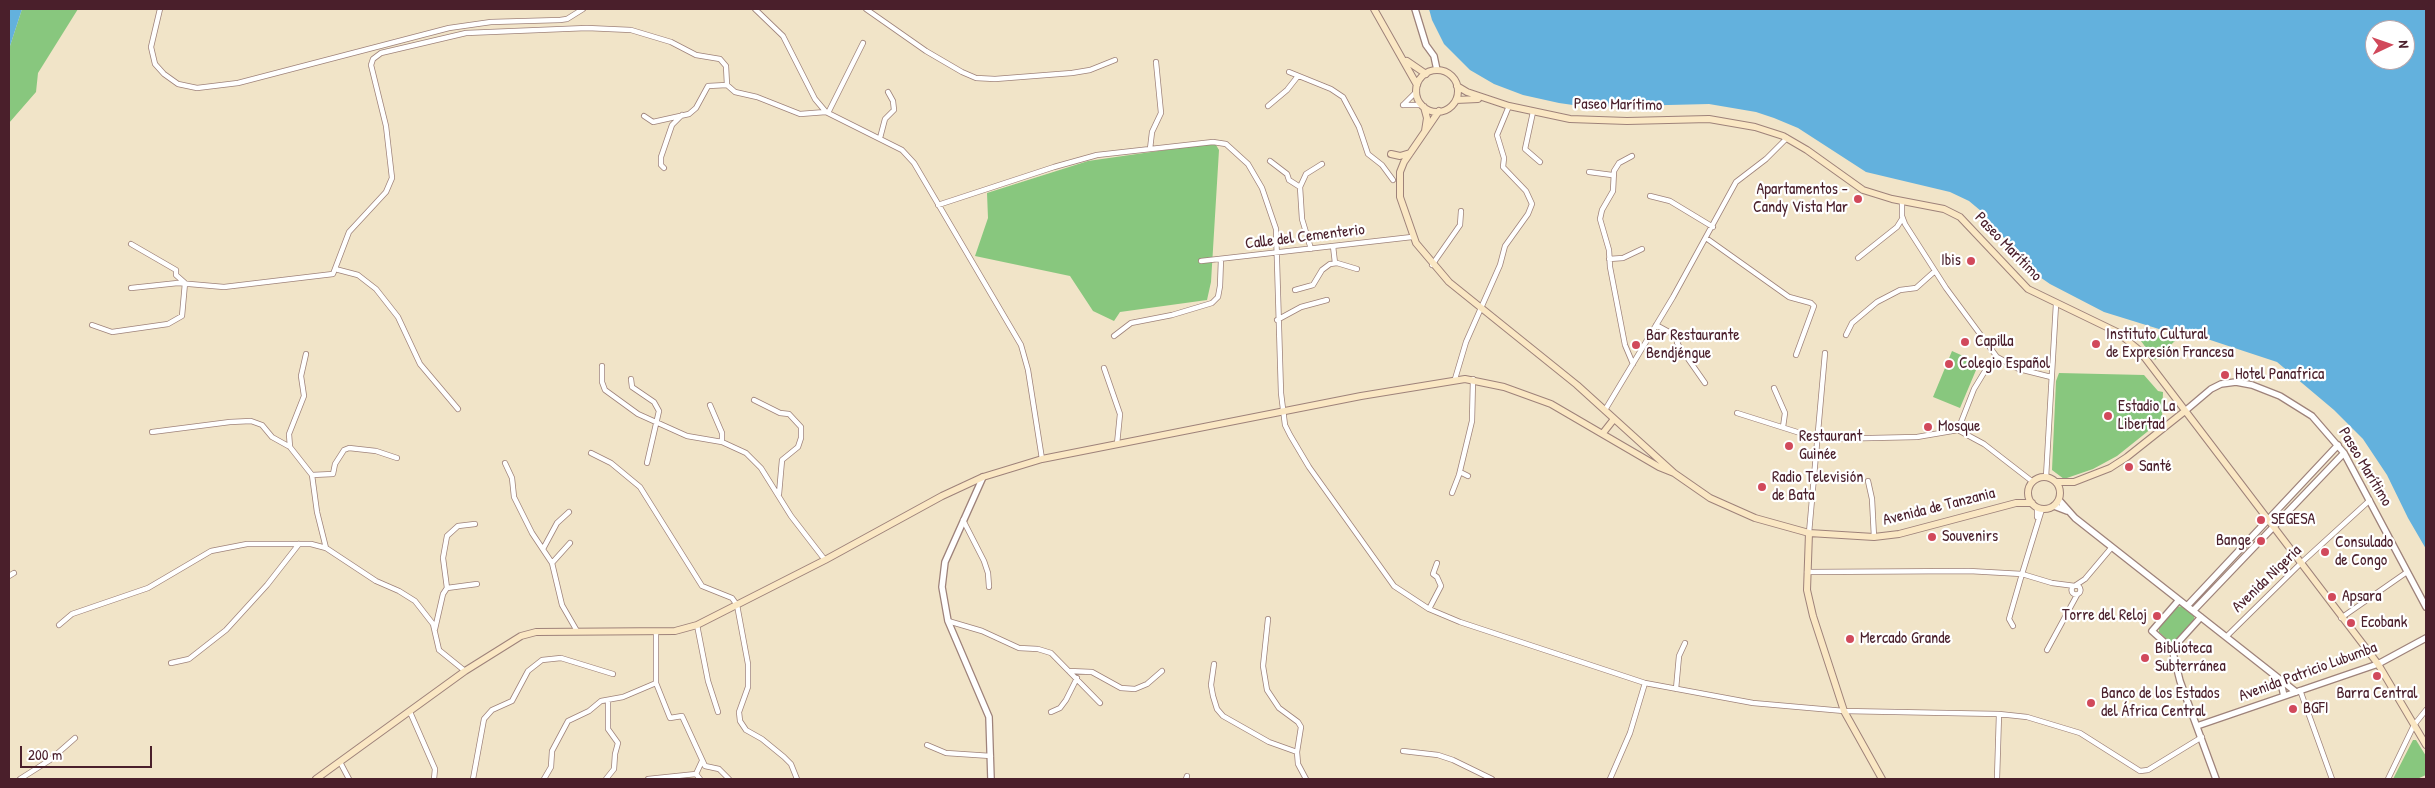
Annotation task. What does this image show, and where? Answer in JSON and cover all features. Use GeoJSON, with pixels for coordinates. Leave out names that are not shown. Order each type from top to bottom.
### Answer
{"type":"FeatureCollection","features":[{"type":"Feature","properties":{"kind":"main road"},"geometry":{"type":"LineString","coordinates":[[1374,9],[1402,57],[1417,88],[1427,118],[1424,135]]}},
{"type":"Feature","properties":{"kind":"main road"},"geometry":{"type":"LineString","coordinates":[[1402,57],[1426,74]]}},
{"type":"Feature","properties":{"kind":"main road"},"geometry":{"type":"LineString","coordinates":[[1417,88],[1426,74],[1437,70],[1451,75],[1457,86],[1456,100],[1449,108],[1440,111],[1423,106]]}},
{"type":"Feature","properties":{"kind":"main road","name":"Paseo Marítimo"},"geometry":{"type":"LineString","coordinates":[[1457,86],[1484,99],[1533,112],[1580,119],[1627,122],[1698,119],[1729,121],[1755,127],[1787,138],[1864,190],[1902,201],[1944,209],[1960,217],[2028,290],[2117,332],[2130,342],[2139,350],[2185,411]]}},
{"type":"Feature","properties":{"kind":"main road","name":"Paseo Marítimo"},"geometry":{"type":"LineString","coordinates":[[1456,100],[1484,99]]}},
{"type":"Feature","properties":{"kind":"main road"},"geometry":{"type":"LineString","coordinates":[[1440,111],[1402,167],[1399,184],[1400,197],[1412,237],[1432,265],[1449,282],[1605,410],[1674,473]]}},
{"type":"Feature","properties":{"kind":"main road"},"geometry":{"type":"LineString","coordinates":[[1391,154],[1400,156],[1411,152]]}},
{"type":"Feature","properties":{"kind":"main road"},"geometry":{"type":"LineString","coordinates":[[316,779],[465,671],[521,636],[536,632],[675,631],[697,624],[825,560],[942,496],[983,477],[1042,460],[1455,379],[1473,379],[1504,387],[1552,404],[1659,468],[1674,473]]}},
{"type":"Feature","properties":{"kind":"main road"},"geometry":{"type":"LineString","coordinates":[[2074,482],[2060,496],[2054,506],[2037,506],[2028,492],[2032,482],[2046,477],[2057,482],[2074,482],[2110,468],[2127,457],[2185,411],[2341,618],[2378,664],[2426,745]]}},
{"type":"Feature","properties":{"kind":"main road"},"geometry":{"type":"LineString","coordinates":[[1603,433],[1614,419]]}},
{"type":"Feature","properties":{"kind":"main road","name":"Avenida de Tanzania"},"geometry":{"type":"LineString","coordinates":[[1674,473],[1728,508],[1810,533],[1874,537],[1899,534],[2016,503],[2037,506]]}},
{"type":"Feature","properties":{"kind":"main road"},"geometry":{"type":"LineString","coordinates":[[2057,482],[2060,496]]}},
{"type":"Feature","properties":{"kind":"main road","name":"Avenida de Tanzania"},"geometry":{"type":"LineString","coordinates":[[2016,503],[2028,492]]}},
{"type":"Feature","properties":{"kind":"main road"},"geometry":{"type":"LineString","coordinates":[[1810,533],[1807,590],[1813,616],[1844,711],[1882,779]]}},
{"type":"Feature","properties":{"kind":"street"},"geometry":{"type":"LineString","coordinates":[[160,9],[151,47],[155,64],[164,74],[178,84],[197,88],[238,83],[449,28],[491,22],[568,19],[583,9]]}},
{"type":"Feature","properties":{"kind":"street"},"geometry":{"type":"LineString","coordinates":[[755,9],[783,36],[815,99],[827,112],[908,154],[1021,345],[1028,370],[1042,460]]}},
{"type":"Feature","properties":{"kind":"street"},"geometry":{"type":"LineString","coordinates":[[866,9],[926,51],[976,78],[996,80],[1072,73],[1090,70],[1115,60]]}},
{"type":"Feature","properties":{"kind":"street"},"geometry":{"type":"LineString","coordinates":[[1415,9],[1426,45],[1434,56],[1437,70]]}},
{"type":"Feature","properties":{"kind":"street"},"geometry":{"type":"LineString","coordinates":[[131,288],[185,283],[233,286],[331,276],[348,232],[386,192],[392,178],[386,126],[371,65],[373,59],[381,53],[466,33],[587,28],[626,29],[671,42],[696,55],[720,59],[726,66],[727,85]]}},
{"type":"Feature","properties":{"kind":"street"},"geometry":{"type":"LineString","coordinates":[[827,112],[863,43]]}},
{"type":"Feature","properties":{"kind":"street"},"geometry":{"type":"LineString","coordinates":[[1150,149],[1152,132],[1161,113],[1156,62]]}},
{"type":"Feature","properties":{"kind":"street"},"geometry":{"type":"LineString","coordinates":[[1289,72],[1331,89],[1343,97],[1359,127],[1368,154],[1382,165],[1393,180]]}},
{"type":"Feature","properties":{"kind":"street"},"geometry":{"type":"LineString","coordinates":[[1268,106],[1287,90],[1298,76]]}},
{"type":"Feature","properties":{"kind":"street"},"geometry":{"type":"LineString","coordinates":[[644,116],[653,122],[693,111],[708,86],[727,85],[735,92],[757,97],[800,114],[827,112]]}},
{"type":"Feature","properties":{"kind":"street"},"geometry":{"type":"LineString","coordinates":[[1417,88],[1403,105],[1423,106]]}},
{"type":"Feature","properties":{"kind":"street"},"geometry":{"type":"LineString","coordinates":[[880,138],[885,119],[894,110],[893,101],[888,92]]}},
{"type":"Feature","properties":{"kind":"street"},"geometry":{"type":"LineString","coordinates":[[1455,379],[1466,342],[1480,306],[1500,265],[1508,240],[1528,214],[1532,204],[1526,191],[1504,167],[1504,158],[1497,135],[1509,106]]}},
{"type":"Feature","properties":{"kind":"street"},"geometry":{"type":"LineString","coordinates":[[1533,112],[1525,149],[1540,162]]}},
{"type":"Feature","properties":{"kind":"street"},"geometry":{"type":"LineString","coordinates":[[664,168],[661,165],[661,157],[672,125],[683,114]]}},
{"type":"Feature","properties":{"kind":"street"},"geometry":{"type":"LineString","coordinates":[[1605,410],[1713,227],[1736,182],[1766,159],[1787,138]]}},
{"type":"Feature","properties":{"kind":"street"},"geometry":{"type":"LineString","coordinates":[[938,205],[1078,160],[1213,142],[1226,144],[1248,164],[1265,195],[1276,229],[1283,412],[1287,430],[1383,573],[1394,586],[1429,609],[1460,622],[1646,683],[1753,703],[1844,711],[1998,714],[2027,717],[2066,727],[2088,737],[2140,771],[2148,770],[2202,737]]}},
{"type":"Feature","properties":{"kind":"street"},"geometry":{"type":"LineString","coordinates":[[1632,156],[1619,163],[1612,175],[1613,191],[1602,210],[1600,219],[1607,239],[1625,345],[1633,364]]}},
{"type":"Feature","properties":{"kind":"street"},"geometry":{"type":"LineString","coordinates":[[1270,161],[1287,174],[1289,180],[1300,187]]}},
{"type":"Feature","properties":{"kind":"street"},"geometry":{"type":"LineString","coordinates":[[1311,249],[1302,219],[1300,187],[1306,174],[1322,164]]}},
{"type":"Feature","properties":{"kind":"street"},"geometry":{"type":"LineString","coordinates":[[1589,172],[1612,175]]}},
{"type":"Feature","properties":{"kind":"street"},"geometry":{"type":"LineString","coordinates":[[1650,196],[1670,202],[1713,227]]}},
{"type":"Feature","properties":{"kind":"street"},"geometry":{"type":"LineString","coordinates":[[1858,258],[1897,228],[1902,219],[1902,201]]}},
{"type":"Feature","properties":{"kind":"street"},"geometry":{"type":"LineString","coordinates":[[1432,265],[1460,225],[1461,211]]}},
{"type":"Feature","properties":{"kind":"street"},"geometry":{"type":"LineString","coordinates":[[1902,219],[1934,271],[1997,357],[2019,369],[2051,377]]}},
{"type":"Feature","properties":{"kind":"street","name":"Calle del Cementerio"},"geometry":{"type":"LineString","coordinates":[[1201,262],[1412,237]]}},
{"type":"Feature","properties":{"kind":"street"},"geometry":{"type":"LineString","coordinates":[[1706,238],[1789,298],[1812,303],[1814,306],[1796,355]]}},
{"type":"Feature","properties":{"kind":"street"},"geometry":{"type":"LineString","coordinates":[[131,244],[176,270],[176,275],[185,283]]}},
{"type":"Feature","properties":{"kind":"street"},"geometry":{"type":"LineString","coordinates":[[1333,246],[1335,263]]}},
{"type":"Feature","properties":{"kind":"street"},"geometry":{"type":"LineString","coordinates":[[1609,259],[1623,258],[1642,249]]}},
{"type":"Feature","properties":{"kind":"street"},"geometry":{"type":"LineString","coordinates":[[1114,336],[1131,323],[1172,315],[1212,303],[1218,296],[1221,259]]}},
{"type":"Feature","properties":{"kind":"street"},"geometry":{"type":"LineString","coordinates":[[1295,290],[1313,285],[1322,270],[1330,264],[1335,263],[1357,269]]}},
{"type":"Feature","properties":{"kind":"street"},"geometry":{"type":"LineString","coordinates":[[335,269],[363,278],[382,295],[398,317],[420,364],[458,409]]}},
{"type":"Feature","properties":{"kind":"street"},"geometry":{"type":"LineString","coordinates":[[1846,335],[1852,323],[1877,302],[1900,290],[1916,288],[1934,271]]}},
{"type":"Feature","properties":{"kind":"street"},"geometry":{"type":"LineString","coordinates":[[92,325],[112,332],[175,322],[182,316],[185,283]]}},
{"type":"Feature","properties":{"kind":"street"},"geometry":{"type":"LineString","coordinates":[[1278,320],[1301,307],[1327,300]]}},
{"type":"Feature","properties":{"kind":"street"},"geometry":{"type":"LineString","coordinates":[[2046,477],[2056,304]]}},
{"type":"Feature","properties":{"kind":"street"},"geometry":{"type":"LineString","coordinates":[[1656,326],[1680,338],[1677,343],[1705,383]]}},
{"type":"Feature","properties":{"kind":"street"},"geometry":{"type":"LineString","coordinates":[[290,447],[290,434],[304,396],[301,376],[306,354]]}},
{"type":"Feature","properties":{"kind":"street"},"geometry":{"type":"LineString","coordinates":[[1810,533],[1824,354]]}},
{"type":"Feature","properties":{"kind":"street"},"geometry":{"type":"LineString","coordinates":[[1958,430],[1974,389],[1983,373],[1997,357]]}},
{"type":"Feature","properties":{"kind":"street"},"geometry":{"type":"LineString","coordinates":[[602,366],[602,382],[611,397],[638,414],[687,436],[722,442],[746,453],[761,468],[791,516],[825,560]]}},
{"type":"Feature","properties":{"kind":"street"},"geometry":{"type":"LineString","coordinates":[[1104,368],[1120,414],[1117,444]]}},
{"type":"Feature","properties":{"kind":"street"},"geometry":{"type":"LineString","coordinates":[[631,379],[632,387],[658,407],[658,423],[647,463]]}},
{"type":"Feature","properties":{"kind":"street"},"geometry":{"type":"LineString","coordinates":[[1452,493],[1460,472],[1472,421],[1473,379]]}},
{"type":"Feature","properties":{"kind":"street","name":"Paseo Marítimo"},"geometry":{"type":"LineString","coordinates":[[2185,411],[2211,389],[2221,384],[2236,382],[2252,385],[2300,406],[2324,427],[2344,453],[2426,607]]}},
{"type":"Feature","properties":{"kind":"street"},"geometry":{"type":"LineString","coordinates":[[1774,388],[1785,413],[1783,427]]}},
{"type":"Feature","properties":{"kind":"street"},"geometry":{"type":"LineString","coordinates":[[754,400],[780,413],[789,414],[801,427],[801,438],[798,447],[782,460],[779,495]]}},
{"type":"Feature","properties":{"kind":"street"},"geometry":{"type":"LineString","coordinates":[[710,405],[722,433],[722,442]]}},
{"type":"Feature","properties":{"kind":"street"},"geometry":{"type":"LineString","coordinates":[[1737,413],[1816,438],[1902,438],[1958,430],[1984,444],[2032,482]]}},
{"type":"Feature","properties":{"kind":"street"},"geometry":{"type":"LineString","coordinates":[[152,432],[203,424],[252,421],[262,425],[272,437],[290,447],[312,475],[317,512],[326,548]]}},
{"type":"Feature","properties":{"kind":"street"},"geometry":{"type":"LineString","coordinates":[[2187,606],[2338,446]]}},
{"type":"Feature","properties":{"kind":"street"},"geometry":{"type":"LineString","coordinates":[[312,475],[334,474],[335,464],[344,450],[349,448],[376,450],[397,458]]}},
{"type":"Feature","properties":{"kind":"street"},"geometry":{"type":"LineString","coordinates":[[591,452],[611,463],[640,487],[702,586],[728,595],[737,605],[748,664],[748,687],[739,712],[740,721],[746,730],[762,739],[791,764],[797,779]]}},
{"type":"Feature","properties":{"kind":"street"},"geometry":{"type":"LineString","coordinates":[[2193,610],[2344,453]]}},
{"type":"Feature","properties":{"kind":"street"},"geometry":{"type":"LineString","coordinates":[[505,463],[512,478],[514,497],[532,533],[552,563],[562,605],[578,631]]}},
{"type":"Feature","properties":{"kind":"street"},"geometry":{"type":"LineString","coordinates":[[1460,472],[1468,476]]}},
{"type":"Feature","properties":{"kind":"street"},"geometry":{"type":"LineString","coordinates":[[983,477],[945,562],[943,601],[948,621],[986,709],[990,731],[991,779]]}},
{"type":"Feature","properties":{"kind":"street"},"geometry":{"type":"LineString","coordinates":[[1868,480],[1872,499],[1874,537]]}},
{"type":"Feature","properties":{"kind":"street"},"geometry":{"type":"LineString","coordinates":[[2302,485],[2308,490]]}},
{"type":"Feature","properties":{"kind":"street"},"geometry":{"type":"LineString","coordinates":[[2060,496],[2067,511]]}},
{"type":"Feature","properties":{"kind":"street","name":"Avenida Nigeria"},"geometry":{"type":"LineString","coordinates":[[2227,636],[2301,563],[2370,500]]}},
{"type":"Feature","properties":{"kind":"street"},"geometry":{"type":"LineString","coordinates":[[2013,626],[2008,618],[2037,518],[2037,506]]}},
{"type":"Feature","properties":{"kind":"street"},"geometry":{"type":"LineString","coordinates":[[2054,506],[2067,511],[2280,679],[2298,691],[2332,779]]}},
{"type":"Feature","properties":{"kind":"street"},"geometry":{"type":"LineString","coordinates":[[544,549],[557,523],[569,512]]}},
{"type":"Feature","properties":{"kind":"street"},"geometry":{"type":"LineString","coordinates":[[963,520],[984,560],[988,573],[988,587]]}},
{"type":"Feature","properties":{"kind":"street"},"geometry":{"type":"LineString","coordinates":[[434,631],[443,594],[447,588],[443,558],[447,536],[458,526],[475,524]]}},
{"type":"Feature","properties":{"kind":"street"},"geometry":{"type":"LineString","coordinates":[[552,563],[570,543]]}},
{"type":"Feature","properties":{"kind":"street"},"geometry":{"type":"LineString","coordinates":[[60,625],[72,614],[148,588],[211,551],[247,544],[299,544],[326,548],[376,581],[400,591],[414,601],[428,616],[439,650],[465,671]]}},
{"type":"Feature","properties":{"kind":"street"},"geometry":{"type":"LineString","coordinates":[[171,664],[189,659],[226,630],[268,585],[299,544]]}},
{"type":"Feature","properties":{"kind":"street"},"geometry":{"type":"LineString","coordinates":[[2072,591],[2075,586],[2085,579],[2112,547]]}},
{"type":"Feature","properties":{"kind":"street"},"geometry":{"type":"LineString","coordinates":[[1429,609],[1441,586],[1437,577],[1432,574],[1437,563]]}},
{"type":"Feature","properties":{"kind":"street"},"geometry":{"type":"LineString","coordinates":[[1807,572],[1969,572],[2022,574],[2081,589]]}},
{"type":"Feature","properties":{"kind":"street"},"geometry":{"type":"LineString","coordinates":[[2341,618],[2407,572]]}},
{"type":"Feature","properties":{"kind":"street"},"geometry":{"type":"LineString","coordinates":[[9,576],[14,573]]}},
{"type":"Feature","properties":{"kind":"street"},"geometry":{"type":"LineString","coordinates":[[2047,650],[2085,579]]}},
{"type":"Feature","properties":{"kind":"street"},"geometry":{"type":"LineString","coordinates":[[447,588],[477,584]]}},
{"type":"Feature","properties":{"kind":"street"},"geometry":{"type":"LineString","coordinates":[[2064,585],[2077,595]]}},
{"type":"Feature","properties":{"kind":"street"},"geometry":{"type":"LineString","coordinates":[[2179,600],[2152,631],[2172,649],[2180,681],[2216,779]]}},
{"type":"Feature","properties":{"kind":"street"},"geometry":{"type":"LineString","coordinates":[[2172,649],[2201,617]]}},
{"type":"Feature","properties":{"kind":"street"},"geometry":{"type":"LineString","coordinates":[[1268,619],[1263,666],[1267,690],[1279,708],[1298,722],[1301,727],[1296,752],[1298,764],[1306,779]]}},
{"type":"Feature","properties":{"kind":"street"},"geometry":{"type":"LineString","coordinates":[[948,621],[982,631],[1019,648],[1051,652],[1100,703]]}},
{"type":"Feature","properties":{"kind":"street"},"geometry":{"type":"LineString","coordinates":[[697,624],[707,675],[718,712]]}},
{"type":"Feature","properties":{"kind":"street"},"geometry":{"type":"LineString","coordinates":[[656,632],[656,683],[670,718],[682,716],[706,767],[724,772],[729,779]]}},
{"type":"Feature","properties":{"kind":"street","name":"Avenida Patricio Lubumba"},"geometry":{"type":"LineString","coordinates":[[2198,726],[2378,664],[2426,638]]}},
{"type":"Feature","properties":{"kind":"street"},"geometry":{"type":"LineString","coordinates":[[1676,689],[1678,663],[1685,643]]}},
{"type":"Feature","properties":{"kind":"street"},"geometry":{"type":"LineString","coordinates":[[473,779],[484,719],[492,710],[512,701],[528,671],[537,663],[545,658],[561,658],[613,674]]}},
{"type":"Feature","properties":{"kind":"street"},"geometry":{"type":"LineString","coordinates":[[1214,664],[1213,696],[1217,709],[1223,716],[1269,742],[1296,752]]}},
{"type":"Feature","properties":{"kind":"street"},"geometry":{"type":"LineString","coordinates":[[1070,671],[1092,672],[1122,688],[1135,689],[1147,684],[1162,671]]}},
{"type":"Feature","properties":{"kind":"street"},"geometry":{"type":"LineString","coordinates":[[1051,712],[1060,708],[1077,678]]}},
{"type":"Feature","properties":{"kind":"street"},"geometry":{"type":"LineString","coordinates":[[2280,679],[2284,696]]}},
{"type":"Feature","properties":{"kind":"street"},"geometry":{"type":"LineString","coordinates":[[544,779],[551,766],[552,751],[566,724],[589,711],[596,704],[623,697],[656,683]]}},
{"type":"Feature","properties":{"kind":"street"},"geometry":{"type":"LineString","coordinates":[[1610,779],[1630,733],[1646,683]]}},
{"type":"Feature","properties":{"kind":"street"},"geometry":{"type":"LineString","coordinates":[[606,779],[614,769],[618,743],[608,729],[608,700]]}},
{"type":"Feature","properties":{"kind":"street"},"geometry":{"type":"LineString","coordinates":[[2388,779],[2414,724],[2426,710]]}},
{"type":"Feature","properties":{"kind":"street"},"geometry":{"type":"LineString","coordinates":[[410,712],[435,769],[434,779]]}},
{"type":"Feature","properties":{"kind":"street"},"geometry":{"type":"LineString","coordinates":[[1997,779],[1998,714]]}},
{"type":"Feature","properties":{"kind":"street"},"geometry":{"type":"LineString","coordinates":[[20,779],[50,760],[75,738]]}},
{"type":"Feature","properties":{"kind":"street"},"geometry":{"type":"LineString","coordinates":[[927,745],[946,753],[991,756]]}},
{"type":"Feature","properties":{"kind":"street"},"geometry":{"type":"LineString","coordinates":[[1402,751],[1438,755],[1453,760],[1492,779]]}},
{"type":"Feature","properties":{"kind":"street"},"geometry":{"type":"LineString","coordinates":[[696,774],[702,761]]}},
{"type":"Feature","properties":{"kind":"street"},"geometry":{"type":"LineString","coordinates":[[340,762],[349,779]]}},
{"type":"Feature","properties":{"kind":"street"},"geometry":{"type":"LineString","coordinates":[[648,779],[696,774]]}},
{"type":"Feature","properties":{"kind":"street"},"geometry":{"type":"LineString","coordinates":[[696,774],[700,779]]}},
{"type":"Feature","properties":{"kind":"green space"},"geometry":{"type":"Polygon","coordinates":[[[22,9],[78,9],[38,73],[36,92],[9,123],[9,49],[22,9]]]}},
{"type":"Feature","properties":{"kind":"green space"},"geometry":{"type":"Polygon","coordinates":[[[1200,145],[1216,145],[1219,150],[1211,282],[1207,300],[1120,312],[1114,321],[1093,311],[1070,276],[975,256],[988,218],[987,193],[1088,161],[1200,145]]]}},
{"type":"Feature","properties":{"kind":"green space"},"geometry":{"type":"Polygon","coordinates":[[[2129,327],[2176,340],[2155,360],[2141,341],[2127,329],[2129,327]]]}},
{"type":"Feature","properties":{"kind":"green space"},"geometry":{"type":"Polygon","coordinates":[[[1952,351],[1979,363],[1960,408],[1933,397],[1952,351]]]}},
{"type":"Feature","properties":{"kind":"green space","name":"Estadio La Libertad"},"geometry":{"type":"Polygon","coordinates":[[[2059,373],[2144,375],[2158,391],[2163,392],[2162,420],[2117,456],[2093,469],[2064,479],[2052,470],[2056,381],[2059,373]]]}},
{"type":"Feature","properties":{"kind":"green space"},"geometry":{"type":"Polygon","coordinates":[[[2183,606],[2194,615],[2194,621],[2176,642],[2170,642],[2159,632],[2159,626],[2176,607],[2183,606]]]}},
{"type":"Feature","properties":{"kind":"green space"},"geometry":{"type":"Polygon","coordinates":[[[2413,740],[2416,740],[2426,756],[2426,775],[2417,779],[2393,779],[2413,740]]]}},
{"type":"Feature","properties":{"kind":"water"},"geometry":{"type":"Polygon","coordinates":[[[9,9],[22,9],[9,49],[9,9]]]}},
{"type":"Feature","properties":{"kind":"water"},"geometry":{"type":"Polygon","coordinates":[[[1429,9],[2426,9],[2426,549],[2387,475],[2363,439],[2334,410],[2277,362],[2186,332],[2175,334],[2104,312],[2050,284],[2034,273],[1981,211],[1969,201],[1950,192],[1866,172],[1798,128],[1756,112],[1709,104],[1587,107],[1523,95],[1494,84],[1470,70],[1444,44],[1432,20],[1429,9]]]}},
{"type":"Feature","properties":{"kind":"place","name":"Apartamentos - Candy Vista Mar"},"geometry":{"type":"Point","coordinates":[1858,199]}},
{"type":"Feature","properties":{"kind":"place","name":"Ibis"},"geometry":{"type":"Point","coordinates":[1971,261]}},
{"type":"Feature","properties":{"kind":"place","name":"Capilla"},"geometry":{"type":"Point","coordinates":[1965,342]}},
{"type":"Feature","properties":{"kind":"place","name":"Instituto Cultural de Expresión Francesa"},"geometry":{"type":"Point","coordinates":[2096,344]}},
{"type":"Feature","properties":{"kind":"place","name":"Bar Restaurante Bendjéngue"},"geometry":{"type":"Point","coordinates":[1636,345]}},
{"type":"Feature","properties":{"kind":"place","name":"Colegio Español"},"geometry":{"type":"Point","coordinates":[1949,364]}},
{"type":"Feature","properties":{"kind":"place","name":"Hotel Panafrica"},"geometry":{"type":"Point","coordinates":[2225,375]}},
{"type":"Feature","properties":{"kind":"place","name":"Estadio La Libertad"},"geometry":{"type":"Point","coordinates":[2108,416]}},
{"type":"Feature","properties":{"kind":"place","name":"Mosque"},"geometry":{"type":"Point","coordinates":[1928,427]}},
{"type":"Feature","properties":{"kind":"place","name":"Restaurant Guinée"},"geometry":{"type":"Point","coordinates":[1789,446]}},
{"type":"Feature","properties":{"kind":"place","name":"Santé"},"geometry":{"type":"Point","coordinates":[2129,467]}},
{"type":"Feature","properties":{"kind":"place","name":"Radio Televisión de Bata"},"geometry":{"type":"Point","coordinates":[1762,487]}},
{"type":"Feature","properties":{"kind":"place","name":"SEGESA"},"geometry":{"type":"Point","coordinates":[2261,520]}},
{"type":"Feature","properties":{"kind":"place","name":"Souvenirs"},"geometry":{"type":"Point","coordinates":[1932,537]}},
{"type":"Feature","properties":{"kind":"place","name":"Bange"},"geometry":{"type":"Point","coordinates":[2261,541]}},
{"type":"Feature","properties":{"kind":"place","name":"Consulado de Congo"},"geometry":{"type":"Point","coordinates":[2325,552]}},
{"type":"Feature","properties":{"kind":"place","name":"Apsara"},"geometry":{"type":"Point","coordinates":[2332,597]}},
{"type":"Feature","properties":{"kind":"place","name":"Torre del Reloj"},"geometry":{"type":"Point","coordinates":[2157,616]}},
{"type":"Feature","properties":{"kind":"place","name":"Ecobank"},"geometry":{"type":"Point","coordinates":[2351,623]}},
{"type":"Feature","properties":{"kind":"place","name":"Mercado Grande"},"geometry":{"type":"Point","coordinates":[1850,639]}},
{"type":"Feature","properties":{"kind":"place","name":"Biblioteca Subterránea"},"geometry":{"type":"Point","coordinates":[2145,658]}},
{"type":"Feature","properties":{"kind":"place","name":"Barra Central"},"geometry":{"type":"Point","coordinates":[2377,676]}},
{"type":"Feature","properties":{"kind":"place","name":"Banco de los Estados del África Central"},"geometry":{"type":"Point","coordinates":[2091,703]}},
{"type":"Feature","properties":{"kind":"place","name":"BGFI"},"geometry":{"type":"Point","coordinates":[2293,709]}}]}
